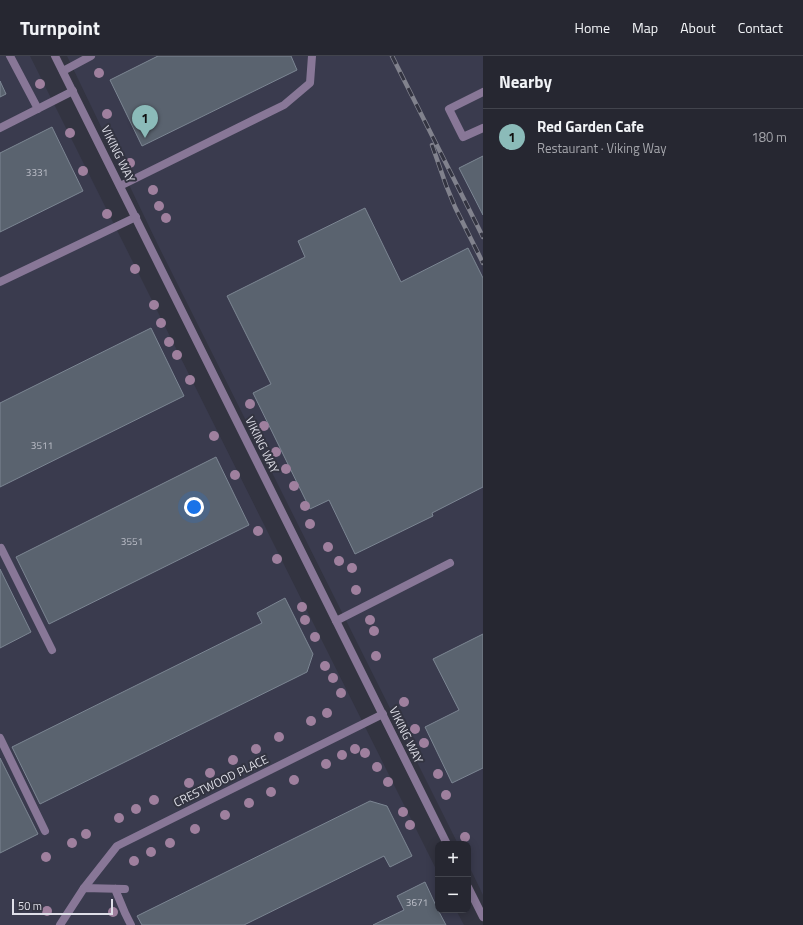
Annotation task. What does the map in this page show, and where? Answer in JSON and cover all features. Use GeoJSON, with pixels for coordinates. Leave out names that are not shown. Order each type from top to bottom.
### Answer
{"type":"FeatureCollection","features":[{"type":"Feature","properties":{"kind":"street"},"geometry":{"type":"LineString","coordinates":[[10,56],[38,109]]}},
{"type":"Feature","properties":{"kind":"street","name":"VIKING WAY"},"geometry":{"type":"LineString","coordinates":[[55,56],[446,841]]}},
{"type":"Feature","properties":{"kind":"street"},"geometry":{"type":"LineString","coordinates":[[63,71],[91,56]]}},
{"type":"Feature","properties":{"kind":"street"},"geometry":{"type":"LineString","coordinates":[[120,186],[284,105],[310,83],[312,56]]}},
{"type":"Feature","properties":{"kind":"street"},"geometry":{"type":"LineString","coordinates":[[0,128],[73,91]]}},
{"type":"Feature","properties":{"kind":"street"},"geometry":{"type":"LineString","coordinates":[[483,92],[449,109],[463,137],[483,128]]}},
{"type":"Feature","properties":{"kind":"street"},"geometry":{"type":"LineString","coordinates":[[0,282],[136,217]]}},
{"type":"Feature","properties":{"kind":"street"},"geometry":{"type":"LineString","coordinates":[[1,548],[52,650]]}},
{"type":"Feature","properties":{"kind":"street"},"geometry":{"type":"LineString","coordinates":[[336,621],[450,563]]}},
{"type":"Feature","properties":{"kind":"street","name":"CRESTWOOD PLACE"},"geometry":{"type":"LineString","coordinates":[[60,925],[84,888],[117,846],[382,714]]}},
{"type":"Feature","properties":{"kind":"street"},"geometry":{"type":"LineString","coordinates":[[0,738],[45,830]]}},
{"type":"Feature","properties":{"kind":"street"},"geometry":{"type":"LineString","coordinates":[[84,888],[125,889]]}},
{"type":"Feature","properties":{"kind":"street"},"geometry":{"type":"LineString","coordinates":[[115,889],[131,925]]}},
{"type":"Feature","properties":{"kind":"street"},"geometry":{"type":"LineString","coordinates":[[471,893],[483,917]]}},
{"type":"Feature","properties":{"kind":"shaded area"},"geometry":{"type":"Polygon","coordinates":[[[0,56],[30,56],[435,867],[435,913],[458,913],[464,925],[0,925],[0,56]]]}},
{"type":"Feature","properties":{"kind":"shaded area"},"geometry":{"type":"Polygon","coordinates":[[[67,56],[483,56],[483,895],[471,870],[471,841],[456,841],[158,245],[67,56]]]}},
{"type":"Feature","properties":{"kind":"building"},"geometry":{"type":"Polygon","coordinates":[[[158,56],[291,56],[297,70],[142,146],[110,80],[158,56]]]}},
{"type":"Feature","properties":{"kind":"building"},"geometry":{"type":"Polygon","coordinates":[[[0,81],[6,94],[0,97],[0,81]]]}},
{"type":"Feature","properties":{"kind":"building"},"geometry":{"type":"Polygon","coordinates":[[[52,127],[83,191],[0,232],[0,153],[52,127]]]}},
{"type":"Feature","properties":{"kind":"building"},"geometry":{"type":"Polygon","coordinates":[[[483,156],[483,215],[459,168],[483,156]]]}},
{"type":"Feature","properties":{"kind":"building"},"geometry":{"type":"Polygon","coordinates":[[[365,208],[401,282],[468,248],[483,278],[483,487],[432,513],[433,516],[355,554],[329,500],[310,509],[253,393],[271,384],[227,296],[305,257],[298,241],[365,208]]]}},
{"type":"Feature","properties":{"kind":"building"},"geometry":{"type":"Polygon","coordinates":[[[151,328],[184,396],[0,487],[0,403],[151,328]]]}},
{"type":"Feature","properties":{"kind":"building"},"geometry":{"type":"Polygon","coordinates":[[[216,457],[249,525],[49,624],[16,557],[216,457]]]}},
{"type":"Feature","properties":{"kind":"building"},"geometry":{"type":"Polygon","coordinates":[[[0,569],[31,632],[0,648],[0,569]]]}},
{"type":"Feature","properties":{"kind":"building"},"geometry":{"type":"Polygon","coordinates":[[[285,598],[313,654],[307,672],[40,804],[12,747],[262,623],[257,613],[285,598]]]}},
{"type":"Feature","properties":{"kind":"building"},"geometry":{"type":"Polygon","coordinates":[[[483,634],[483,768],[452,783],[425,727],[459,710],[433,659],[483,634]]]}},
{"type":"Feature","properties":{"kind":"building"},"geometry":{"type":"Polygon","coordinates":[[[0,758],[38,834],[0,853],[0,758]]]}},
{"type":"Feature","properties":{"kind":"building"},"geometry":{"type":"Polygon","coordinates":[[[370,801],[387,806],[412,856],[390,867],[384,856],[244,925],[142,925],[137,916],[370,801]]]}},
{"type":"Feature","properties":{"kind":"building"},"geometry":{"type":"Polygon","coordinates":[[[425,882],[435,904],[435,913],[440,913],[446,925],[373,925],[404,910],[397,896],[425,882]]]}},
{"type":"Feature","properties":{"kind":"railway"},"geometry":{"type":"LineString","coordinates":[[392,56],[483,237]]}},
{"type":"Feature","properties":{"kind":"railway"},"geometry":{"type":"LineString","coordinates":[[432,145],[455,207],[483,263]]}},
{"type":"Feature","properties":{"kind":"place","name":"Red Garden Cafe"},"geometry":{"type":"Point","coordinates":[145,138]}}]}
